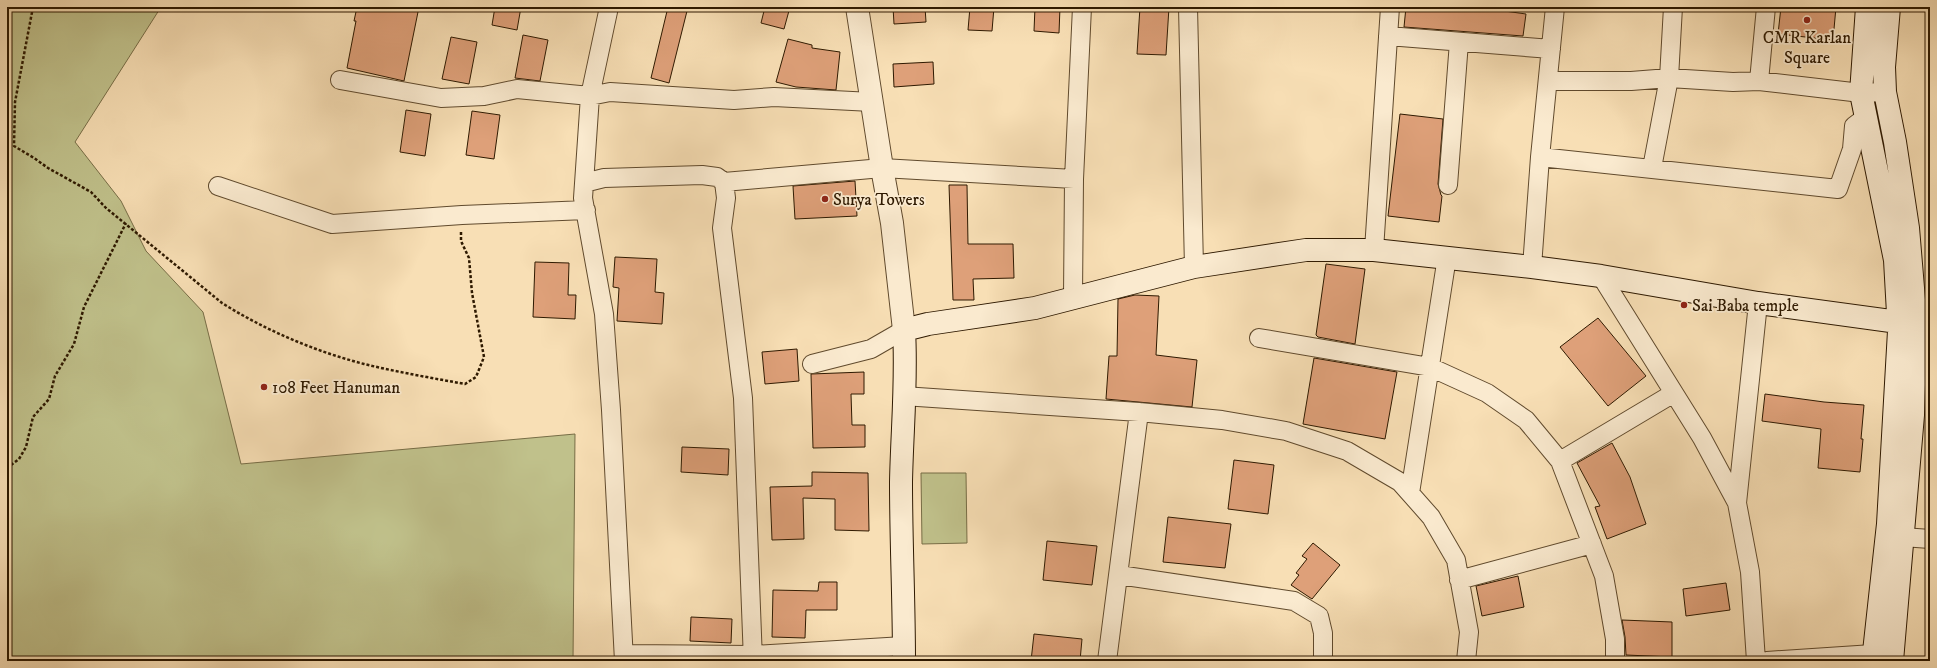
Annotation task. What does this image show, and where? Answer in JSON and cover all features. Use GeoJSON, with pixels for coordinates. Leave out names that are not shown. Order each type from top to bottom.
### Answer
{"type":"FeatureCollection","features":[{"type":"Feature","properties":{"kind":"main road"},"geometry":{"type":"LineString","coordinates":[[858,7],[882,168],[892,223],[904,330],[906,363],[903,396],[901,482],[904,653]]}},
{"type":"Feature","properties":{"kind":"main road"},"geometry":{"type":"LineString","coordinates":[[1867,7],[1861,93],[1907,323]]}},
{"type":"Feature","properties":{"kind":"main road"},"geometry":{"type":"LineString","coordinates":[[1880,659],[1895,536],[1913,415],[1907,323],[1908,228],[1895,142],[1885,92],[1884,67],[1889,7]]}},
{"type":"Feature","properties":{"kind":"main road"},"geometry":{"type":"LineString","coordinates":[[904,330],[928,324],[1035,308],[1194,267],[1306,250],[1374,250],[1532,267],[1601,276],[1758,303],[1907,323]]}},
{"type":"Feature","properties":{"kind":"street"},"geometry":{"type":"LineString","coordinates":[[609,7],[590,96],[583,198],[604,314],[611,410],[624,657],[753,658],[904,653]]}},
{"type":"Feature","properties":{"kind":"street"},"geometry":{"type":"LineString","coordinates":[[1073,297],[1074,179],[1082,7]]}},
{"type":"Feature","properties":{"kind":"street"},"geometry":{"type":"LineString","coordinates":[[1188,7],[1194,267]]}},
{"type":"Feature","properties":{"kind":"street"},"geometry":{"type":"LineString","coordinates":[[1374,250],[1390,7]]}},
{"type":"Feature","properties":{"kind":"street"},"geometry":{"type":"LineString","coordinates":[[1532,267],[1540,157],[1555,7]]}},
{"type":"Feature","properties":{"kind":"street"},"geometry":{"type":"LineString","coordinates":[[1652,168],[1669,78],[1673,7]]}},
{"type":"Feature","properties":{"kind":"street"},"geometry":{"type":"LineString","coordinates":[[1759,81],[1766,7]]}},
{"type":"Feature","properties":{"kind":"street"},"geometry":{"type":"LineString","coordinates":[[1388,36],[1551,49]]}},
{"type":"Feature","properties":{"kind":"street"},"geometry":{"type":"LineString","coordinates":[[1448,185],[1459,42]]}},
{"type":"Feature","properties":{"kind":"street"},"geometry":{"type":"LineString","coordinates":[[1548,81],[1631,81],[1669,78],[1733,82],[1759,81],[1861,93],[1885,92]]}},
{"type":"Feature","properties":{"kind":"street"},"geometry":{"type":"LineString","coordinates":[[340,80],[440,98],[484,96],[517,89],[590,96],[610,92],[734,100],[774,97],[872,102]]}},
{"type":"Feature","properties":{"kind":"street"},"geometry":{"type":"LineString","coordinates":[[1540,157],[1838,189],[1852,150],[1854,126],[1866,117]]}},
{"type":"Feature","properties":{"kind":"street"},"geometry":{"type":"LineString","coordinates":[[584,182],[604,178],[702,175],[717,177],[724,182],[882,168],[1074,179]]}},
{"type":"Feature","properties":{"kind":"street"},"geometry":{"type":"LineString","coordinates":[[724,182],[726,198],[722,228],[743,398],[753,658]]}},
{"type":"Feature","properties":{"kind":"street"},"geometry":{"type":"LineString","coordinates":[[218,186],[332,224],[462,215],[586,210]]}},
{"type":"Feature","properties":{"kind":"street"},"geometry":{"type":"LineString","coordinates":[[1410,493],[1447,257]]}},
{"type":"Feature","properties":{"kind":"street"},"geometry":{"type":"LineString","coordinates":[[1601,276],[1702,438],[1737,503]]}},
{"type":"Feature","properties":{"kind":"street"},"geometry":{"type":"LineString","coordinates":[[1756,661],[1750,572],[1737,503],[1758,303]]}},
{"type":"Feature","properties":{"kind":"street"},"geometry":{"type":"LineString","coordinates":[[812,364],[871,349],[904,330]]}},
{"type":"Feature","properties":{"kind":"street"},"geometry":{"type":"LineString","coordinates":[[1259,338],[1430,367],[1487,393],[1526,420],[1560,461],[1604,576],[1615,639],[1615,661]]}},
{"type":"Feature","properties":{"kind":"street"},"geometry":{"type":"LineString","coordinates":[[1560,461],[1674,393]]}},
{"type":"Feature","properties":{"kind":"street"},"geometry":{"type":"LineString","coordinates":[[903,396],[1139,412],[1222,420],[1286,431],[1348,451],[1400,482],[1431,517],[1456,560],[1468,632],[1466,661]]}},
{"type":"Feature","properties":{"kind":"street"},"geometry":{"type":"LineString","coordinates":[[1107,661],[1139,412]]}},
{"type":"Feature","properties":{"kind":"street"},"geometry":{"type":"LineString","coordinates":[[1895,536],[1930,539]]}},
{"type":"Feature","properties":{"kind":"street"},"geometry":{"type":"LineString","coordinates":[[1459,580],[1592,544]]}},
{"type":"Feature","properties":{"kind":"street"},"geometry":{"type":"LineString","coordinates":[[1119,575],[1294,601],[1319,616],[1324,633],[1323,661]]}},
{"type":"Feature","properties":{"kind":"street"},"geometry":{"type":"LineString","coordinates":[[1767,661],[1880,659]]}},
{"type":"Feature","properties":{"kind":"path"},"geometry":{"type":"LineString","coordinates":[[34,7],[15,102],[14,146],[48,168],[91,192],[106,208],[222,303],[242,316],[279,334],[363,364],[465,384],[476,377],[484,357],[472,293],[469,258],[461,241],[462,215]]}},
{"type":"Feature","properties":{"kind":"path"},"geometry":{"type":"LineString","coordinates":[[7,468],[19,460],[26,447],[32,417],[49,399],[55,376],[74,344],[84,307],[126,223]]}},
{"type":"Feature","properties":{"kind":"green space"},"geometry":{"type":"Polygon","coordinates":[[[7,7],[161,7],[75,142],[121,201],[146,251],[203,312],[241,464],[575,434],[573,661],[7,661],[7,7]]]}},
{"type":"Feature","properties":{"kind":"green space"},"geometry":{"type":"Polygon","coordinates":[[[921,473],[966,473],[967,543],[922,544],[921,473]]]}},
{"type":"Feature","properties":{"kind":"building"},"geometry":{"type":"Polygon","coordinates":[[[357,7],[419,7],[404,81],[347,68],[356,21],[354,21],[357,7]]]}},
{"type":"Feature","properties":{"kind":"building"},"geometry":{"type":"Polygon","coordinates":[[[495,7],[521,7],[517,30],[492,25],[495,7]]]}},
{"type":"Feature","properties":{"kind":"building"},"geometry":{"type":"Polygon","coordinates":[[[668,7],[688,7],[669,83],[651,78],[668,7]]]}},
{"type":"Feature","properties":{"kind":"building"},"geometry":{"type":"Polygon","coordinates":[[[765,7],[790,7],[784,29],[761,23],[765,7]]]}},
{"type":"Feature","properties":{"kind":"building"},"geometry":{"type":"Polygon","coordinates":[[[893,7],[925,7],[926,22],[894,24],[893,7]]]}},
{"type":"Feature","properties":{"kind":"building"},"geometry":{"type":"Polygon","coordinates":[[[970,7],[994,7],[992,31],[968,30],[970,7]]]}},
{"type":"Feature","properties":{"kind":"building"},"geometry":{"type":"Polygon","coordinates":[[[1035,7],[1060,7],[1059,33],[1034,31],[1035,7]]]}},
{"type":"Feature","properties":{"kind":"building"},"geometry":{"type":"Polygon","coordinates":[[[1140,7],[1169,7],[1166,55],[1137,54],[1140,7]]]}},
{"type":"Feature","properties":{"kind":"building"},"geometry":{"type":"Polygon","coordinates":[[[1406,7],[1444,7],[1475,11],[1476,7],[1526,14],[1523,36],[1404,27],[1406,7]]]}},
{"type":"Feature","properties":{"kind":"building","name":"CMR Karlan Square"},"geometry":{"type":"Polygon","coordinates":[[[1781,7],[1836,7],[1833,40],[1778,34],[1781,7]]]}},
{"type":"Feature","properties":{"kind":"building"},"geometry":{"type":"Polygon","coordinates":[[[523,35],[548,40],[540,81],[515,78],[523,35]]]}},
{"type":"Feature","properties":{"kind":"building"},"geometry":{"type":"Polygon","coordinates":[[[451,37],[477,42],[469,84],[442,79],[451,37]]]}},
{"type":"Feature","properties":{"kind":"building"},"geometry":{"type":"Polygon","coordinates":[[[788,39],[812,45],[812,48],[840,52],[836,90],[796,87],[776,82],[788,39]]]}},
{"type":"Feature","properties":{"kind":"building"},"geometry":{"type":"Polygon","coordinates":[[[933,62],[934,84],[894,87],[893,64],[933,62]]]}},
{"type":"Feature","properties":{"kind":"building"},"geometry":{"type":"Polygon","coordinates":[[[406,110],[431,114],[425,156],[400,152],[406,110]]]}},
{"type":"Feature","properties":{"kind":"building"},"geometry":{"type":"Polygon","coordinates":[[[472,111],[500,115],[494,159],[466,155],[472,111]]]}},
{"type":"Feature","properties":{"kind":"building"},"geometry":{"type":"Polygon","coordinates":[[[1400,114],[1443,119],[1438,184],[1442,196],[1439,222],[1388,216],[1400,114]]]}},
{"type":"Feature","properties":{"kind":"building","name":"Surya Towers"},"geometry":{"type":"Polygon","coordinates":[[[855,181],[857,216],[795,219],[793,186],[855,181]]]}},
{"type":"Feature","properties":{"kind":"building"},"geometry":{"type":"Polygon","coordinates":[[[949,185],[967,185],[968,244],[1013,244],[1014,278],[973,279],[974,300],[953,300],[949,185]]]}},
{"type":"Feature","properties":{"kind":"building"},"geometry":{"type":"Polygon","coordinates":[[[615,257],[657,259],[655,292],[664,293],[662,324],[617,321],[619,288],[613,287],[615,257]]]}},
{"type":"Feature","properties":{"kind":"building"},"geometry":{"type":"Polygon","coordinates":[[[535,262],[569,263],[568,295],[576,295],[575,319],[533,317],[535,262]]]}},
{"type":"Feature","properties":{"kind":"building"},"geometry":{"type":"Polygon","coordinates":[[[1326,264],[1365,269],[1355,344],[1318,337],[1316,335],[1326,264]]]}},
{"type":"Feature","properties":{"kind":"building"},"geometry":{"type":"Polygon","coordinates":[[[1135,295],[1159,296],[1156,355],[1197,360],[1192,407],[1106,399],[1109,356],[1117,356],[1118,299],[1135,295]]]}},
{"type":"Feature","properties":{"kind":"building"},"geometry":{"type":"Polygon","coordinates":[[[1598,318],[1646,376],[1608,406],[1560,347],[1598,318]]]}},
{"type":"Feature","properties":{"kind":"building"},"geometry":{"type":"Polygon","coordinates":[[[797,349],[799,381],[765,384],[762,352],[797,349]]]}},
{"type":"Feature","properties":{"kind":"building"},"geometry":{"type":"Polygon","coordinates":[[[1314,358],[1397,372],[1385,439],[1303,424],[1314,358]]]}},
{"type":"Feature","properties":{"kind":"building"},"geometry":{"type":"Polygon","coordinates":[[[864,372],[864,394],[851,394],[852,425],[865,425],[865,447],[813,448],[811,374],[864,372]]]}},
{"type":"Feature","properties":{"kind":"building"},"geometry":{"type":"Polygon","coordinates":[[[1765,394],[1824,402],[1864,405],[1860,472],[1818,468],[1821,429],[1762,421],[1765,394]]]}},
{"type":"Feature","properties":{"kind":"building"},"geometry":{"type":"Polygon","coordinates":[[[1612,443],[1630,477],[1646,524],[1607,539],[1595,507],[1600,506],[1577,463],[1612,443]]]}},
{"type":"Feature","properties":{"kind":"building"},"geometry":{"type":"Polygon","coordinates":[[[682,447],[729,449],[728,475],[681,472],[682,447]]]}},
{"type":"Feature","properties":{"kind":"building"},"geometry":{"type":"Polygon","coordinates":[[[1234,460],[1274,465],[1268,514],[1228,509],[1234,460]]]}},
{"type":"Feature","properties":{"kind":"building"},"geometry":{"type":"Polygon","coordinates":[[[812,472],[868,473],[869,531],[835,530],[835,499],[803,498],[804,539],[772,540],[770,487],[812,486],[812,472]]]}},
{"type":"Feature","properties":{"kind":"building"},"geometry":{"type":"Polygon","coordinates":[[[1168,517],[1231,524],[1225,568],[1163,562],[1168,517]]]}},
{"type":"Feature","properties":{"kind":"building"},"geometry":{"type":"Polygon","coordinates":[[[1047,541],[1097,546],[1092,585],[1043,580],[1047,541]]]}},
{"type":"Feature","properties":{"kind":"building"},"geometry":{"type":"Polygon","coordinates":[[[1313,543],[1340,565],[1312,599],[1291,585],[1299,575],[1296,573],[1307,559],[1302,556],[1313,543]]]}},
{"type":"Feature","properties":{"kind":"building"},"geometry":{"type":"Polygon","coordinates":[[[1518,576],[1524,607],[1482,616],[1476,586],[1518,576]]]}},
{"type":"Feature","properties":{"kind":"building"},"geometry":{"type":"Polygon","coordinates":[[[819,582],[837,582],[837,610],[806,610],[805,638],[772,637],[773,590],[818,591],[819,582]]]}},
{"type":"Feature","properties":{"kind":"building"},"geometry":{"type":"Polygon","coordinates":[[[1726,583],[1730,610],[1686,616],[1683,589],[1726,583]]]}},
{"type":"Feature","properties":{"kind":"building"},"geometry":{"type":"Polygon","coordinates":[[[691,617],[732,619],[731,643],[690,641],[691,617]]]}},
{"type":"Feature","properties":{"kind":"building"},"geometry":{"type":"Polygon","coordinates":[[[1622,620],[1672,622],[1672,657],[1626,655],[1622,620]]]}},
{"type":"Feature","properties":{"kind":"building"},"geometry":{"type":"Polygon","coordinates":[[[1034,634],[1082,639],[1080,661],[1031,661],[1034,634]]]}},
{"type":"Feature","properties":{"kind":"place","name":"CMR Karlan Square"},"geometry":{"type":"Point","coordinates":[1807,20]}},
{"type":"Feature","properties":{"kind":"place","name":"Surya Towers"},"geometry":{"type":"Point","coordinates":[825,199]}},
{"type":"Feature","properties":{"kind":"place","name":"Sai Baba temple"},"geometry":{"type":"Point","coordinates":[1684,305]}},
{"type":"Feature","properties":{"kind":"place","name":"108 Feet Hanuman"},"geometry":{"type":"Point","coordinates":[264,387]}}]}
